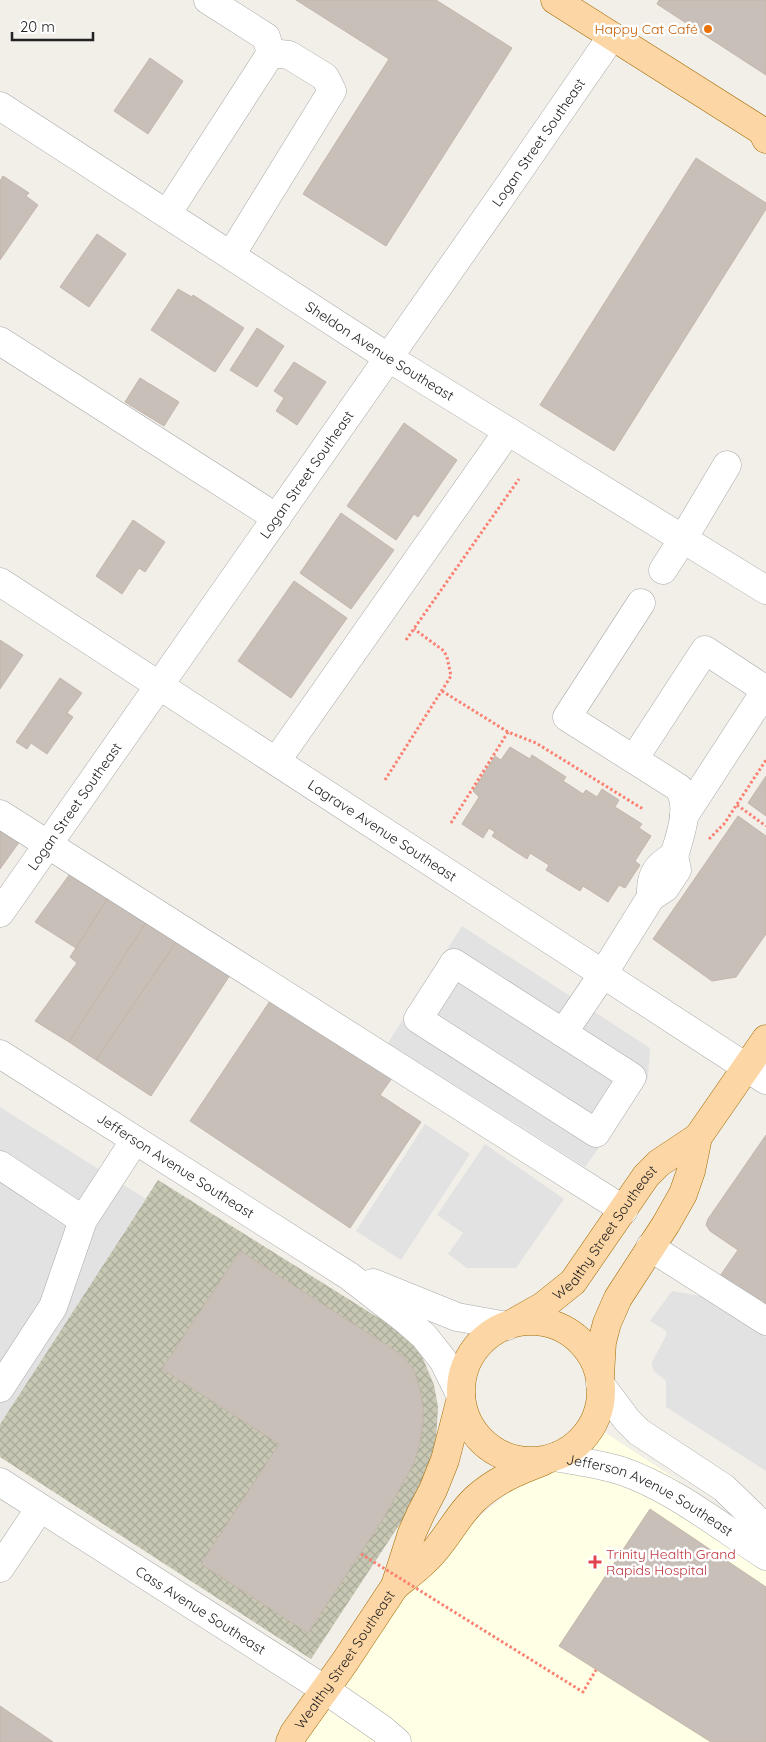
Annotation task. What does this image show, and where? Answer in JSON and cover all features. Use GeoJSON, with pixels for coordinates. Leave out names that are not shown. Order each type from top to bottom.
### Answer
{"type":"FeatureCollection","features":[{"type":"Feature","properties":{"kind":"main road"},"geometry":{"type":"LineString","coordinates":[[555,0],[765,134]]}},
{"type":"Feature","properties":{"kind":"main road","name":"Wealthy Street Southeast"},"geometry":{"type":"LineString","coordinates":[[508,1325],[543,1306],[572,1282],[646,1176],[658,1163],[698,1137],[756,1073],[766,1039]]}},
{"type":"Feature","properties":{"kind":"main road","name":"Wealthy Street Southeast"},"geometry":{"type":"LineString","coordinates":[[600,1382],[602,1342],[607,1323],[618,1298],[666,1224],[688,1183],[698,1137]]}},
{"type":"Feature","properties":{"kind":"main road"},"geometry":{"type":"LineString","coordinates":[[526,1322],[543,1323],[559,1328],[574,1336],[586,1349],[594,1364],[600,1382],[599,1403],[592,1424],[575,1445],[564,1453],[534,1461],[517,1460],[499,1454],[485,1444],[473,1431],[465,1415],[461,1397],[464,1371],[476,1348],[486,1338],[508,1325],[526,1322]]}},
{"type":"Feature","properties":{"kind":"main road","name":"Wealthy Street Southeast"},"geometry":{"type":"LineString","coordinates":[[288,1739],[344,1663],[395,1586],[412,1533],[434,1490],[445,1460],[461,1397]]}},
{"type":"Feature","properties":{"kind":"main road","name":"Wealthy Street Southeast"},"geometry":{"type":"LineString","coordinates":[[395,1586],[424,1562],[440,1545],[456,1521],[475,1499],[497,1482],[553,1457]]}},
{"type":"Feature","properties":{"kind":"street"},"geometry":{"type":"LineString","coordinates":[[208,0],[266,37],[271,52]]}},
{"type":"Feature","properties":{"kind":"street","name":"Logan Street Southeast"},"geometry":{"type":"LineString","coordinates":[[0,913],[612,36]]}},
{"type":"Feature","properties":{"kind":"street"},"geometry":{"type":"LineString","coordinates":[[167,214],[271,52]]}},
{"type":"Feature","properties":{"kind":"street"},"geometry":{"type":"LineString","coordinates":[[231,256],[332,91],[325,77],[289,55],[271,52]]}},
{"type":"Feature","properties":{"kind":"street","name":"Sheldon Avenue Southeast"},"geometry":{"type":"LineString","coordinates":[[0,106],[389,358],[766,590]]}},
{"type":"Feature","properties":{"kind":"street"},"geometry":{"type":"LineString","coordinates":[[0,341],[277,518]]}},
{"type":"Feature","properties":{"kind":"street"},"geometry":{"type":"LineString","coordinates":[[277,760],[508,431]]}},
{"type":"Feature","properties":{"kind":"street"},"geometry":{"type":"LineString","coordinates":[[563,1033],[603,974],[651,897],[650,882],[662,862],[674,856],[681,836],[684,816],[683,795],[679,788],[567,717],[641,603],[639,592],[651,574],[663,570],[727,465]]}},
{"type":"Feature","properties":{"kind":"street","name":"Lagrave Avenue Southeast"},"geometry":{"type":"LineString","coordinates":[[0,582],[277,760],[756,1073]]}},
{"type":"Feature","properties":{"kind":"street"},"geometry":{"type":"LineString","coordinates":[[634,759],[705,650],[766,690],[684,816]]}},
{"type":"Feature","properties":{"kind":"street"},"geometry":{"type":"LineString","coordinates":[[0,814],[624,1210]]}},
{"type":"Feature","properties":{"kind":"street"},"geometry":{"type":"LineString","coordinates":[[454,963],[563,1033],[632,1077],[596,1133],[418,1019],[454,963]]}},
{"type":"Feature","properties":{"kind":"street","name":"Jefferson Avenue Southeast"},"geometry":{"type":"LineString","coordinates":[[0,1054],[349,1276],[424,1336],[443,1360],[461,1397]]}},
{"type":"Feature","properties":{"kind":"street"},"geometry":{"type":"LineString","coordinates":[[2,1396],[53,1307],[83,1220],[135,1140]]}},
{"type":"Feature","properties":{"kind":"street"},"geometry":{"type":"LineString","coordinates":[[0,1165],[83,1220]]}},
{"type":"Feature","properties":{"kind":"street"},"geometry":{"type":"LineString","coordinates":[[650,1247],[766,1321]]}},
{"type":"Feature","properties":{"kind":"street","name":"Jefferson Avenue Southeast"},"geometry":{"type":"LineString","coordinates":[[349,1276],[378,1284],[457,1317],[508,1325]]}},
{"type":"Feature","properties":{"kind":"street","name":"Jefferson Avenue Southeast"},"geometry":{"type":"LineString","coordinates":[[600,1382],[627,1420],[639,1432],[724,1488],[766,1527]]}},
{"type":"Feature","properties":{"kind":"street","name":"Jefferson Avenue Southeast"},"geometry":{"type":"LineString","coordinates":[[553,1457],[600,1465],[622,1471],[649,1482],[702,1513],[766,1556]]}},
{"type":"Feature","properties":{"kind":"street","name":"Cass Avenue Southeast"},"geometry":{"type":"LineString","coordinates":[[0,1482],[324,1689],[382,1729],[397,1742]]}},
{"type":"Feature","properties":{"kind":"street"},"geometry":{"type":"LineString","coordinates":[[0,1568],[40,1508]]}},
{"type":"Feature","properties":{"kind":"path"},"geometry":{"type":"LineString","coordinates":[[406,640],[519,479]]}},
{"type":"Feature","properties":{"kind":"path"},"geometry":{"type":"LineString","coordinates":[[385,780],[450,676],[447,657],[444,651],[414,629]]}},
{"type":"Feature","properties":{"kind":"path"},"geometry":{"type":"LineString","coordinates":[[442,691],[508,732],[536,743],[642,810]]}},
{"type":"Feature","properties":{"kind":"path"},"geometry":{"type":"LineString","coordinates":[[451,823],[508,732]]}},
{"type":"Feature","properties":{"kind":"path"},"geometry":{"type":"LineString","coordinates":[[737,805],[766,826]]}},
{"type":"Feature","properties":{"kind":"path"},"geometry":{"type":"LineString","coordinates":[[361,1554],[582,1692],[596,1670]]}},
{"type":"Feature","properties":{"kind":"shaded area"},"geometry":{"type":"Polygon","coordinates":[[[462,926],[650,1048],[646,1082],[585,1167],[388,1043],[462,926]]]}},
{"type":"Feature","properties":{"kind":"shaded area"},"geometry":{"type":"Polygon","coordinates":[[[0,1107],[146,1199],[0,1424],[0,1107]]]}},
{"type":"Feature","properties":{"kind":"shaded area"},"geometry":{"type":"Polygon","coordinates":[[[425,1124],[470,1154],[401,1260],[356,1231],[425,1124]]]}},
{"type":"Feature","properties":{"kind":"shaded area"},"geometry":{"type":"Polygon","coordinates":[[[485,1144],[564,1199],[516,1268],[467,1268],[448,1254],[463,1233],[437,1215],[485,1144]]]}},
{"type":"Feature","properties":{"kind":"shaded area"},"geometry":{"type":"Polygon","coordinates":[[[158,1180],[406,1335],[421,1354],[434,1385],[438,1407],[436,1441],[429,1471],[409,1510],[311,1659],[0,1457],[0,1424],[158,1180]]]}},
{"type":"Feature","properties":{"kind":"shaded area"},"geometry":{"type":"Polygon","coordinates":[[[672,1291],[700,1296],[766,1337],[766,1471],[666,1407],[666,1381],[654,1371],[652,1362],[667,1334],[665,1330],[650,1321],[672,1291]]]}},
{"type":"Feature","properties":{"kind":"shaded area","name":"Trinity Health Grand Rapids Hospital"},"geometry":{"type":"Polygon","coordinates":[[[592,1424],[766,1538],[766,1742],[286,1742],[395,1586],[592,1424]]]}},
{"type":"Feature","properties":{"kind":"building"},"geometry":{"type":"Polygon","coordinates":[[[296,0],[436,0],[512,48],[386,246],[303,194],[389,59],[296,0]]]}},
{"type":"Feature","properties":{"kind":"building"},"geometry":{"type":"Polygon","coordinates":[[[659,0],[766,0],[766,75],[657,4],[659,0]]]}},
{"type":"Feature","properties":{"kind":"building"},"geometry":{"type":"Polygon","coordinates":[[[150,58],[183,81],[148,134],[114,111],[150,58]]]}},
{"type":"Feature","properties":{"kind":"building"},"geometry":{"type":"Polygon","coordinates":[[[696,158],[766,203],[766,209],[614,451],[540,405],[696,158]]]}},
{"type":"Feature","properties":{"kind":"building"},"geometry":{"type":"Polygon","coordinates":[[[3,176],[29,193],[26,196],[38,205],[0,260],[0,181],[3,176]]]}},
{"type":"Feature","properties":{"kind":"building"},"geometry":{"type":"Polygon","coordinates":[[[97,234],[126,254],[89,307],[60,287],[97,234]]]}},
{"type":"Feature","properties":{"kind":"building"},"geometry":{"type":"Polygon","coordinates":[[[178,289],[192,297],[193,295],[244,328],[215,372],[151,330],[178,289]]]}},
{"type":"Feature","properties":{"kind":"building"},"geometry":{"type":"Polygon","coordinates":[[[257,328],[284,346],[257,387],[230,370],[257,328]]]}},
{"type":"Feature","properties":{"kind":"building"},"geometry":{"type":"Polygon","coordinates":[[[294,362],[326,382],[297,425],[276,411],[284,398],[274,391],[294,362]]]}},
{"type":"Feature","properties":{"kind":"building"},"geometry":{"type":"Polygon","coordinates":[[[140,378],[179,402],[164,426],[125,402],[140,378]]]}},
{"type":"Feature","properties":{"kind":"building"},"geometry":{"type":"Polygon","coordinates":[[[404,423],[457,460],[418,517],[414,514],[396,540],[347,506],[404,423]]]}},
{"type":"Feature","properties":{"kind":"building"},"geometry":{"type":"Polygon","coordinates":[[[341,513],[394,550],[351,609],[300,573],[341,513]]]}},
{"type":"Feature","properties":{"kind":"building"},"geometry":{"type":"Polygon","coordinates":[[[133,520],[165,542],[145,572],[139,568],[122,594],[96,576],[133,520]]]}},
{"type":"Feature","properties":{"kind":"building"},"geometry":{"type":"Polygon","coordinates":[[[294,581],[347,618],[291,698],[238,661],[294,581]]]}},
{"type":"Feature","properties":{"kind":"building"},"geometry":{"type":"Polygon","coordinates":[[[0,640],[23,655],[0,689],[0,640]]]}},
{"type":"Feature","properties":{"kind":"building"},"geometry":{"type":"Polygon","coordinates":[[[60,678],[82,693],[67,713],[73,717],[47,754],[31,743],[27,749],[16,742],[60,678]]]}},
{"type":"Feature","properties":{"kind":"building"},"geometry":{"type":"Polygon","coordinates":[[[510,747],[530,759],[532,755],[566,777],[563,781],[583,794],[586,790],[597,797],[602,789],[619,800],[615,807],[642,824],[639,828],[651,836],[635,861],[640,865],[625,888],[619,885],[608,902],[583,886],[580,891],[546,870],[549,865],[530,853],[527,859],[492,836],[495,832],[489,828],[483,838],[462,824],[479,797],[473,791],[495,756],[501,760],[510,747]]]}},
{"type":"Feature","properties":{"kind":"building"},"geometry":{"type":"Polygon","coordinates":[[[766,776],[766,816],[748,803],[766,776]]]}},
{"type":"Feature","properties":{"kind":"building"},"geometry":{"type":"Polygon","coordinates":[[[738,816],[766,836],[766,934],[736,977],[712,981],[653,939],[738,816]]]}},
{"type":"Feature","properties":{"kind":"building"},"geometry":{"type":"Polygon","coordinates":[[[0,827],[20,841],[0,869],[0,827]]]}},
{"type":"Feature","properties":{"kind":"building"},"geometry":{"type":"Polygon","coordinates":[[[72,871],[110,895],[76,948],[35,922],[72,871]]]}},
{"type":"Feature","properties":{"kind":"building"},"geometry":{"type":"Polygon","coordinates":[[[110,895],[148,919],[69,1042],[35,1021],[77,963],[70,957],[110,895]]]}},
{"type":"Feature","properties":{"kind":"building"},"geometry":{"type":"Polygon","coordinates":[[[148,919],[178,939],[96,1060],[69,1042],[148,919]]]}},
{"type":"Feature","properties":{"kind":"building"},"geometry":{"type":"Polygon","coordinates":[[[178,939],[232,972],[151,1096],[96,1060],[178,939]]]}},
{"type":"Feature","properties":{"kind":"building"},"geometry":{"type":"Polygon","coordinates":[[[272,998],[392,1078],[380,1095],[421,1122],[350,1228],[190,1121],[272,998]]]}},
{"type":"Feature","properties":{"kind":"building"},"geometry":{"type":"Polygon","coordinates":[[[766,1135],[766,1307],[720,1276],[738,1250],[710,1231],[706,1225],[708,1219],[766,1135]]]}},
{"type":"Feature","properties":{"kind":"building"},"geometry":{"type":"Polygon","coordinates":[[[240,1251],[402,1355],[412,1367],[419,1385],[423,1407],[423,1424],[419,1447],[413,1465],[383,1519],[308,1633],[201,1564],[279,1444],[162,1369],[240,1251]]]}},
{"type":"Feature","properties":{"kind":"building"},"geometry":{"type":"Polygon","coordinates":[[[650,1509],[766,1587],[766,1742],[711,1742],[559,1646],[650,1509]]]}},
{"type":"Feature","properties":{"kind":"building"},"geometry":{"type":"Polygon","coordinates":[[[0,1706],[53,1742],[0,1742],[0,1706]]]}},
{"type":"Feature","properties":{"kind":"place","name":"Happy Cat Café"},"geometry":{"type":"Point","coordinates":[708,29]}},
{"type":"Feature","properties":{"kind":"place","name":"Trinity Health Grand Rapids Hospital"},"geometry":{"type":"Point","coordinates":[595,1562]}}]}
